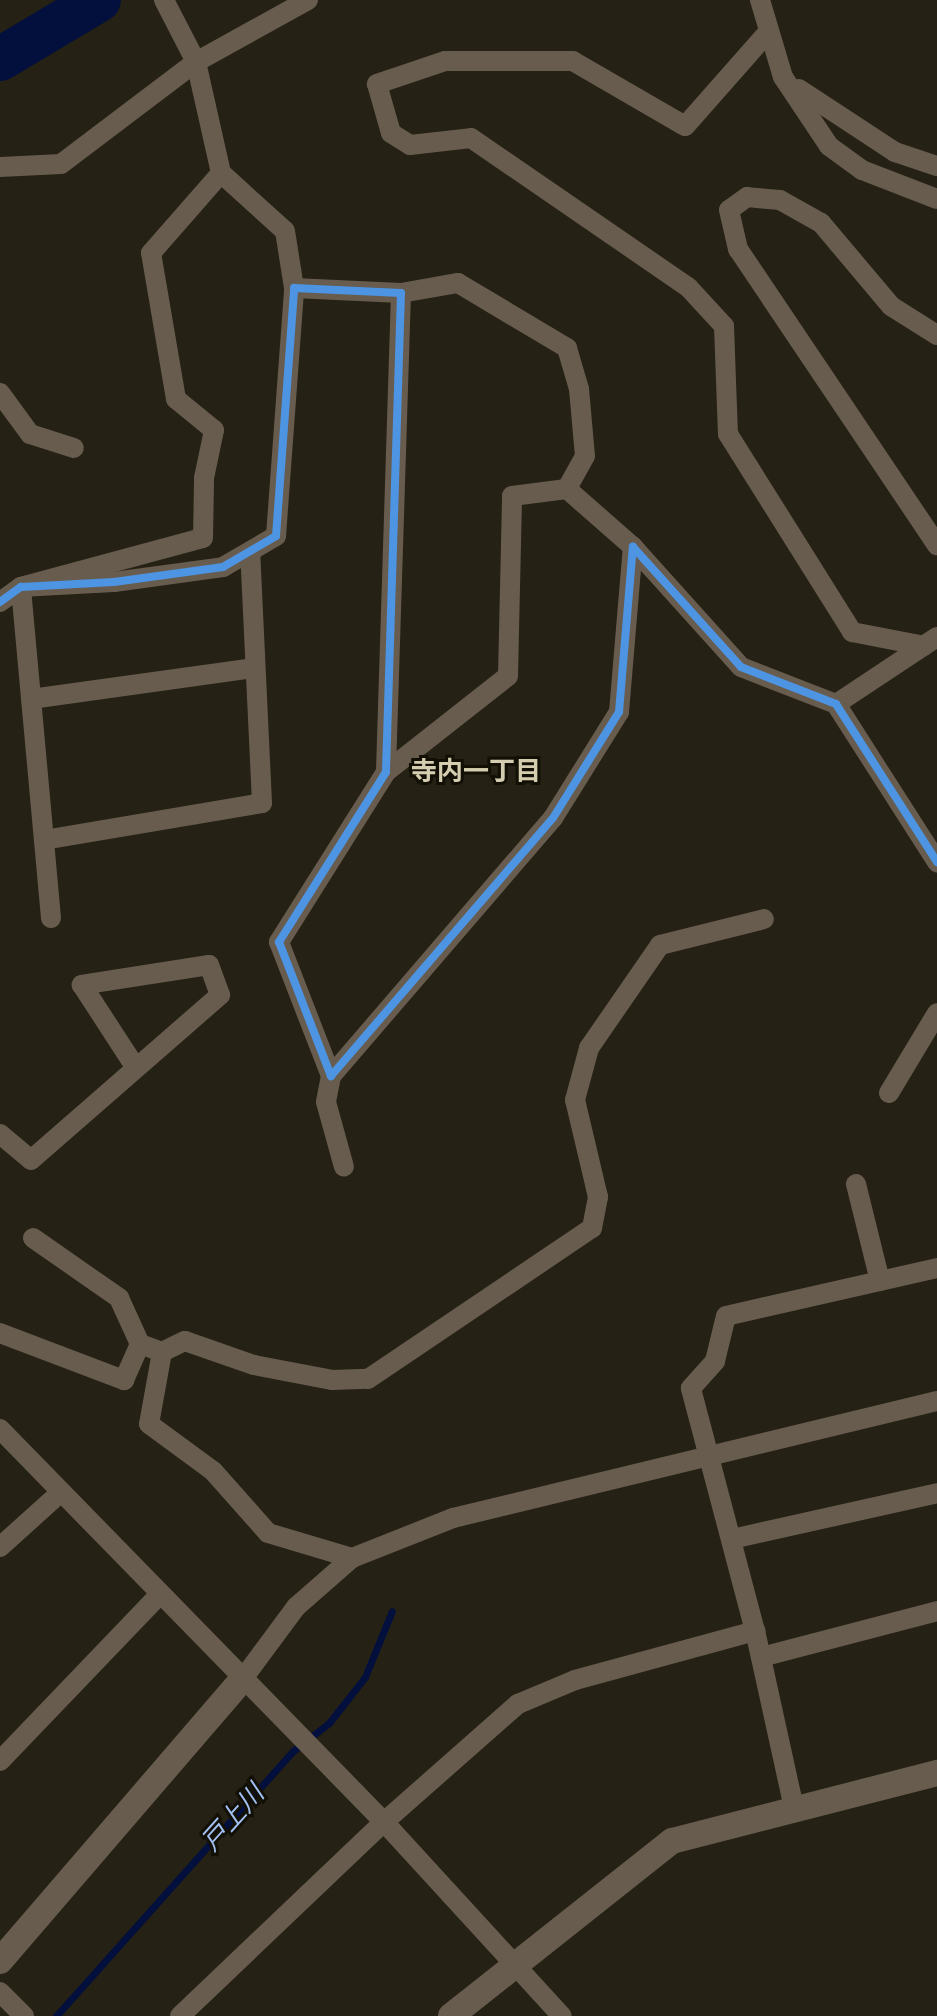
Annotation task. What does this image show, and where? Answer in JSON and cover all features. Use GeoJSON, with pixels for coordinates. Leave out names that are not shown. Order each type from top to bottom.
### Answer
{"type":"FeatureCollection","features":[{"type":"Feature","properties":{"kind":"street"},"geometry":{"type":"LineString","coordinates":[[21,587],[114,582],[223,567],[276,536],[294,288],[285,231],[221,173],[196,62],[164,0]]}},
{"type":"Feature","properties":{"kind":"street"},"geometry":{"type":"LineString","coordinates":[[0,167],[61,164],[196,62],[308,0]]}},
{"type":"Feature","properties":{"kind":"street"},"geometry":{"type":"LineString","coordinates":[[760,0],[783,77],[829,146],[862,170],[937,199]]}},
{"type":"Feature","properties":{"kind":"street"},"geometry":{"type":"LineString","coordinates":[[768,32],[685,126],[573,61],[445,61],[377,84],[391,133],[410,145],[471,138],[688,287],[724,326],[728,434],[852,632],[930,641]]}},
{"type":"Feature","properties":{"kind":"street"},"geometry":{"type":"LineString","coordinates":[[783,77],[825,110],[895,152],[937,166]]}},
{"type":"Feature","properties":{"kind":"street"},"geometry":{"type":"LineString","coordinates":[[0,602],[21,587],[203,538],[204,478],[214,430],[176,399],[151,253],[221,173]]}},
{"type":"Feature","properties":{"kind":"street"},"geometry":{"type":"LineString","coordinates":[[935,330],[891,306],[821,223],[780,200],[747,197],[729,210],[738,249],[937,545]]}},
{"type":"Feature","properties":{"kind":"street"},"geometry":{"type":"LineString","coordinates":[[294,288],[401,293],[458,283],[567,348],[579,389],[585,456],[567,489]]}},
{"type":"Feature","properties":{"kind":"street"},"geometry":{"type":"LineString","coordinates":[[386,772],[401,293]]}},
{"type":"Feature","properties":{"kind":"street"},"geometry":{"type":"LineString","coordinates":[[0,393],[30,434],[74,448]]}},
{"type":"Feature","properties":{"kind":"street"},"geometry":{"type":"LineString","coordinates":[[331,1076],[279,942],[386,772],[508,676],[512,496],[567,489],[633,547],[741,667],[836,704],[937,862]]}},
{"type":"Feature","properties":{"kind":"street"},"geometry":{"type":"LineString","coordinates":[[344,1167],[326,1102],[331,1076],[553,818],[619,712],[633,547]]}},
{"type":"Feature","properties":{"kind":"street"},"geometry":{"type":"LineString","coordinates":[[44,840],[262,803],[250,551]]}},
{"type":"Feature","properties":{"kind":"street"},"geometry":{"type":"LineString","coordinates":[[21,587],[51,918]]}},
{"type":"Feature","properties":{"kind":"street"},"geometry":{"type":"LineString","coordinates":[[836,704],[930,641]]}},
{"type":"Feature","properties":{"kind":"street"},"geometry":{"type":"LineString","coordinates":[[31,699],[255,668]]}},
{"type":"Feature","properties":{"kind":"street"},"geometry":{"type":"LineString","coordinates":[[33,1238],[119,1298],[140,1344],[162,1352],[185,1341],[254,1365],[332,1380],[368,1379],[592,1228],[598,1197],[575,1100],[589,1048],[660,945],[764,919]]}},
{"type":"Feature","properties":{"kind":"street"},"geometry":{"type":"LineString","coordinates":[[0,1134],[31,1160],[220,995],[209,965],[82,985],[136,1068]]}},
{"type":"Feature","properties":{"kind":"street"},"geometry":{"type":"LineString","coordinates":[[889,1093],[937,1013]]}},
{"type":"Feature","properties":{"kind":"street"},"geometry":{"type":"LineString","coordinates":[[856,1184],[880,1281]]}},
{"type":"Feature","properties":{"kind":"street"},"geometry":{"type":"LineString","coordinates":[[794,1808],[755,1631],[691,1388],[715,1361],[726,1316],[937,1268]]}},
{"type":"Feature","properties":{"kind":"street"},"geometry":{"type":"LineString","coordinates":[[0,1333],[124,1380],[140,1344]]}},
{"type":"Feature","properties":{"kind":"street"},"geometry":{"type":"LineString","coordinates":[[162,1352],[149,1424],[213,1471],[268,1533],[352,1558]]}},
{"type":"Feature","properties":{"kind":"street"},"geometry":{"type":"LineString","coordinates":[[0,1961],[242,1680],[296,1607],[352,1558],[453,1518],[937,1401]]}},
{"type":"Feature","properties":{"kind":"street"},"geometry":{"type":"LineString","coordinates":[[0,1429],[384,1822],[562,2016]]}},
{"type":"Feature","properties":{"kind":"street"},"geometry":{"type":"LineString","coordinates":[[0,1547],[61,1492]]}},
{"type":"Feature","properties":{"kind":"street"},"geometry":{"type":"LineString","coordinates":[[732,1539],[937,1493]]}},
{"type":"Feature","properties":{"kind":"street"},"geometry":{"type":"LineString","coordinates":[[0,1761],[160,1594]]}},
{"type":"Feature","properties":{"kind":"street"},"geometry":{"type":"LineString","coordinates":[[761,1657],[937,1611]]}},
{"type":"Feature","properties":{"kind":"street"},"geometry":{"type":"LineString","coordinates":[[180,2016],[384,1822],[518,1704],[575,1680],[755,1631]]}},
{"type":"Feature","properties":{"kind":"street"},"geometry":{"type":"LineString","coordinates":[[451,2016],[672,1841],[937,1773]]}},
{"type":"Feature","properties":{"kind":"street"},"geometry":{"type":"LineString","coordinates":[[0,1992],[24,2016]]}},
{"type":"Feature","properties":{"kind":"waterway"},"geometry":{"type":"LineString","coordinates":[[0,59],[99,0]]}},
{"type":"Feature","properties":{"kind":"waterway","name":"戸上川"},"geometry":{"type":"LineString","coordinates":[[56,2016],[293,1751],[329,1723],[365,1677],[392,1611]]}},
{"type":"Feature","properties":{"kind":"cycle path"},"geometry":{"type":"LineString","coordinates":[[0,602],[21,587],[114,582],[223,567],[276,536],[294,288],[401,293],[386,772],[279,942],[331,1076],[553,818],[619,712],[633,547],[741,667],[836,704],[937,862]]}},
{"type":"Feature","properties":{"kind":"district","name":"寺内一丁目"},"geometry":{"type":"Point","coordinates":[476,772]}}]}
